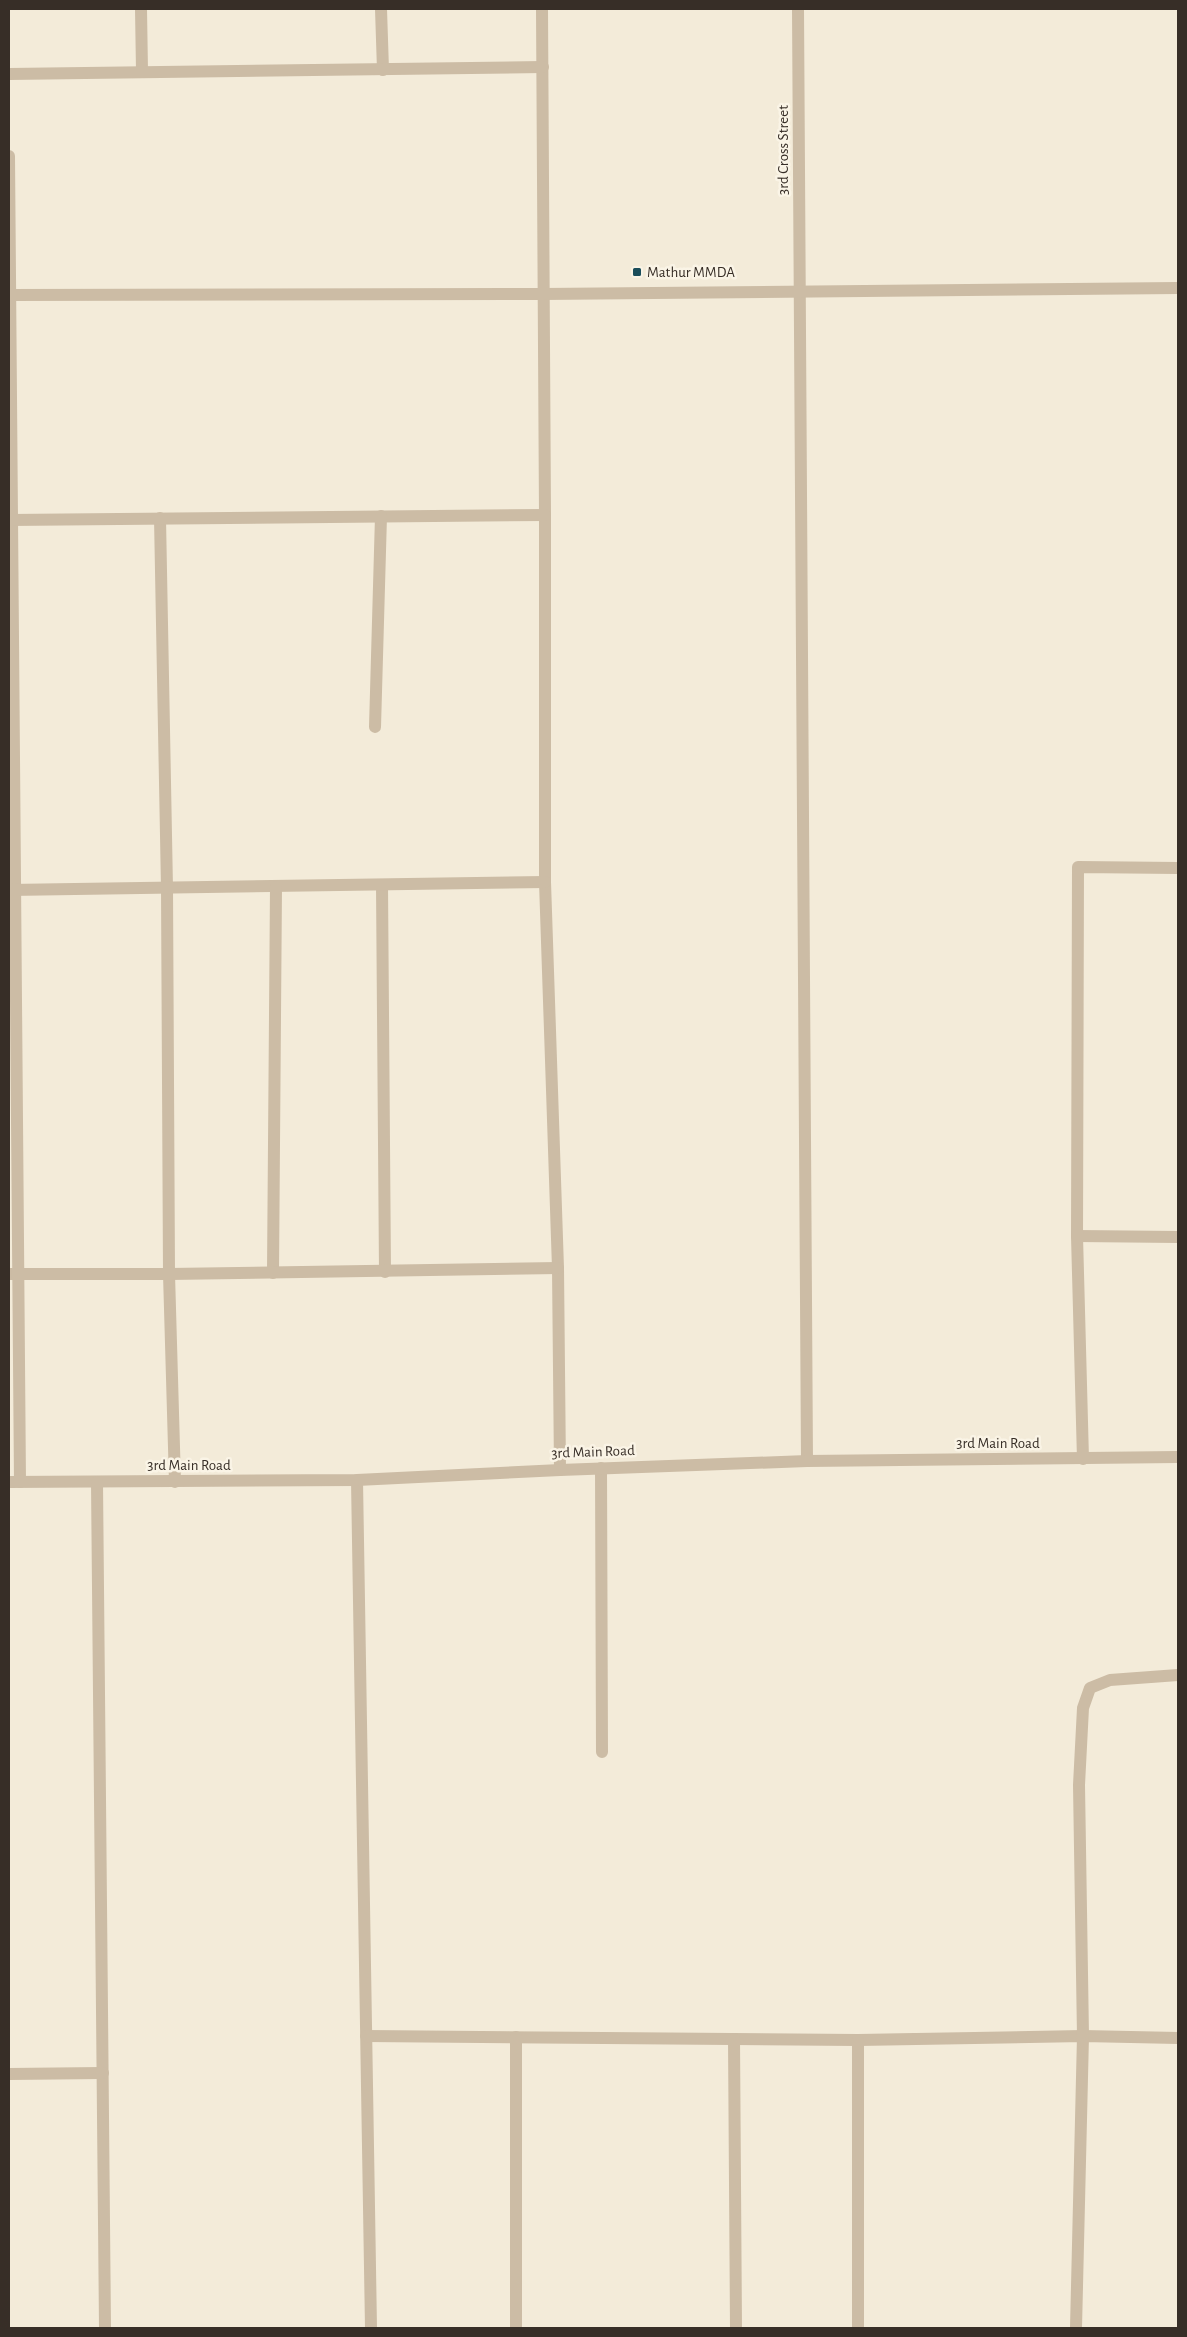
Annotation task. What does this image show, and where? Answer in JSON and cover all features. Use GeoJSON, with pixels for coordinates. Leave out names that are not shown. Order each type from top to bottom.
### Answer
{"type":"FeatureCollection","features":[{"type":"Feature","properties":{"kind":"street"},"geometry":{"type":"LineString","coordinates":[[141,9],[142,71]]}},
{"type":"Feature","properties":{"kind":"street"},"geometry":{"type":"LineString","coordinates":[[382,9],[383,70]]}},
{"type":"Feature","properties":{"kind":"street"},"geometry":{"type":"LineString","coordinates":[[542,9],[545,882],[558,1268],[560,1470]]}},
{"type":"Feature","properties":{"kind":"street","name":"3rd Cross Street"},"geometry":{"type":"LineString","coordinates":[[798,9],[807,1461]]}},
{"type":"Feature","properties":{"kind":"street"},"geometry":{"type":"LineString","coordinates":[[9,74],[543,67]]}},
{"type":"Feature","properties":{"kind":"street"},"geometry":{"type":"LineString","coordinates":[[9,156],[14,1482]]}},
{"type":"Feature","properties":{"kind":"street"},"geometry":{"type":"LineString","coordinates":[[9,295],[543,294],[1178,288]]}},
{"type":"Feature","properties":{"kind":"street"},"geometry":{"type":"LineString","coordinates":[[10,520],[545,515]]}},
{"type":"Feature","properties":{"kind":"street"},"geometry":{"type":"LineString","coordinates":[[375,727],[381,516]]}},
{"type":"Feature","properties":{"kind":"street"},"geometry":{"type":"LineString","coordinates":[[160,518],[167,888],[169,1274],[175,1482]]}},
{"type":"Feature","properties":{"kind":"street"},"geometry":{"type":"LineString","coordinates":[[1084,1459],[1077,1236],[1078,867],[1178,868]]}},
{"type":"Feature","properties":{"kind":"street"},"geometry":{"type":"LineString","coordinates":[[12,890],[545,882]]}},
{"type":"Feature","properties":{"kind":"street"},"geometry":{"type":"LineString","coordinates":[[382,885],[385,1272]]}},
{"type":"Feature","properties":{"kind":"street"},"geometry":{"type":"LineString","coordinates":[[273,1273],[276,887]]}},
{"type":"Feature","properties":{"kind":"street"},"geometry":{"type":"LineString","coordinates":[[1077,1236],[1178,1237]]}},
{"type":"Feature","properties":{"kind":"street"},"geometry":{"type":"LineString","coordinates":[[13,1274],[385,1272],[558,1268]]}},
{"type":"Feature","properties":{"kind":"street","name":"3rd Main Road"},"geometry":{"type":"LineString","coordinates":[[14,1482],[357,1480],[601,1468],[807,1461],[1178,1457]]}},
{"type":"Feature","properties":{"kind":"street"},"geometry":{"type":"LineString","coordinates":[[601,1468],[602,1752]]}},
{"type":"Feature","properties":{"kind":"street"},"geometry":{"type":"LineString","coordinates":[[357,1480],[371,2328]]}},
{"type":"Feature","properties":{"kind":"street"},"geometry":{"type":"LineString","coordinates":[[97,1482],[105,2328]]}},
{"type":"Feature","properties":{"kind":"street"},"geometry":{"type":"LineString","coordinates":[[1076,2328],[1083,2036],[1079,1785],[1083,1708],[1090,1688],[1110,1680],[1178,1675]]}},
{"type":"Feature","properties":{"kind":"street"},"geometry":{"type":"LineString","coordinates":[[366,2036],[858,2040],[1083,2036],[1178,2038]]}},
{"type":"Feature","properties":{"kind":"street"},"geometry":{"type":"LineString","coordinates":[[516,2037],[516,2328]]}},
{"type":"Feature","properties":{"kind":"street"},"geometry":{"type":"LineString","coordinates":[[734,2039],[736,2328]]}},
{"type":"Feature","properties":{"kind":"street"},"geometry":{"type":"LineString","coordinates":[[858,2040],[858,2328]]}},
{"type":"Feature","properties":{"kind":"street"},"geometry":{"type":"LineString","coordinates":[[9,2074],[103,2073]]}},
{"type":"Feature","properties":{"kind":"place","name":"Mathur MMDA"},"geometry":{"type":"Point","coordinates":[637,272]}}]}
